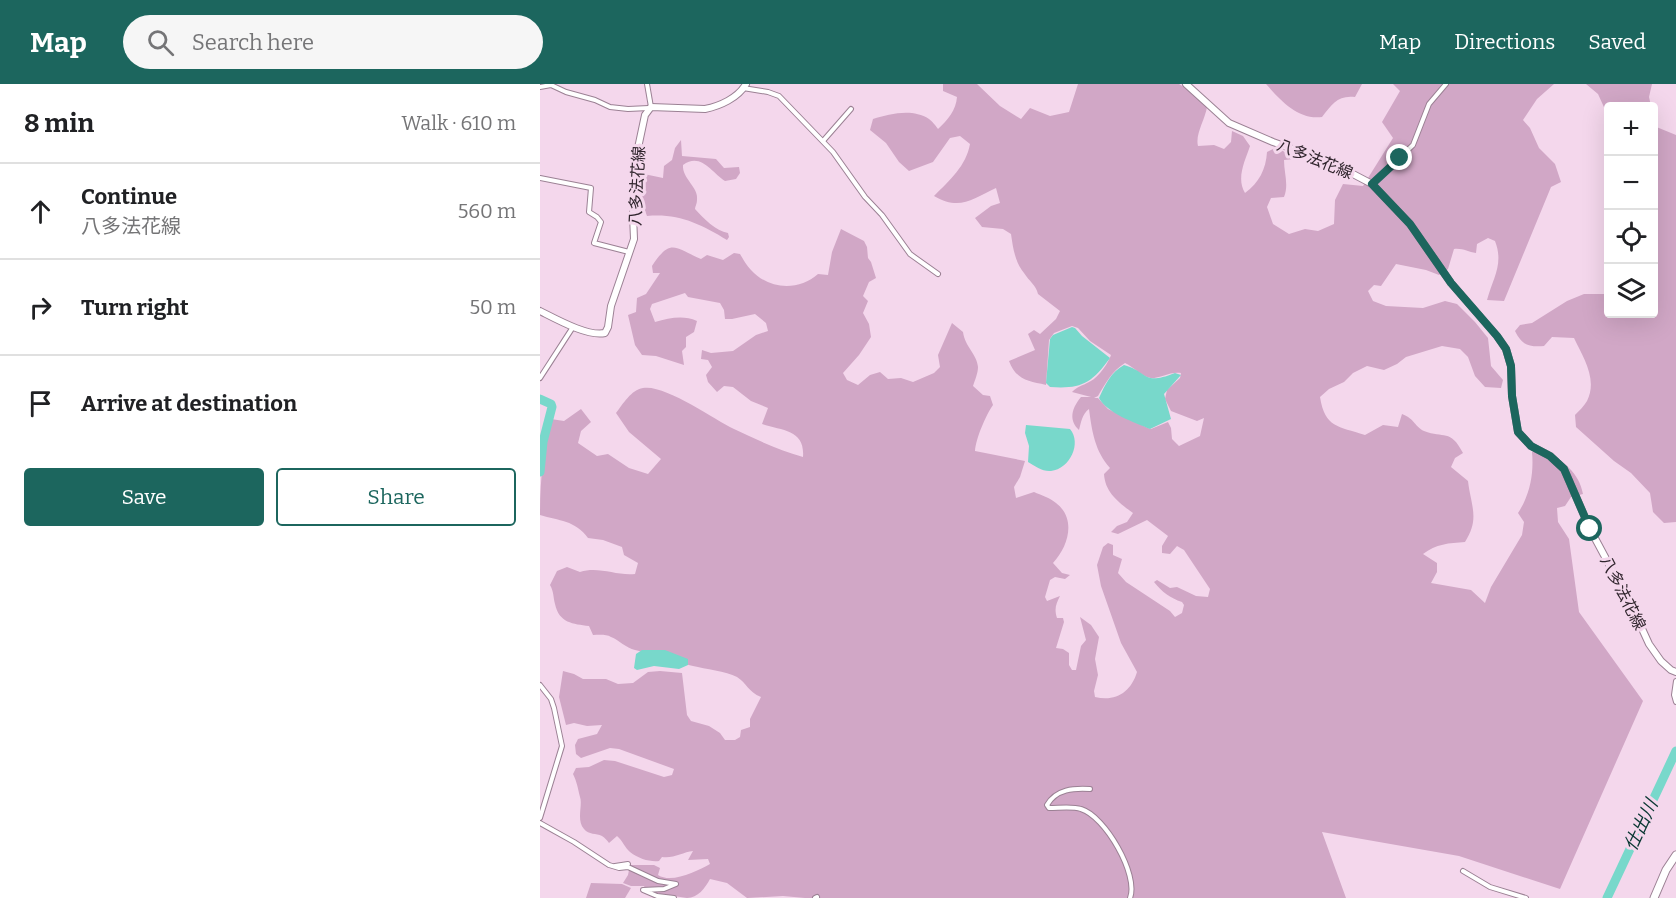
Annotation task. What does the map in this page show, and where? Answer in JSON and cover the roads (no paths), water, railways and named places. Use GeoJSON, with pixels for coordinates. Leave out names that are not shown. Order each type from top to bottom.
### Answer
{"type":"FeatureCollection","features":[{"type":"Feature","properties":{"kind":"main road","name":"八多法花線"},"geometry":{"type":"LineString","coordinates":[[1186,84],[1228,123],[1332,163],[1372,184],[1410,224],[1451,283],[1506,349],[1511,366],[1512,396],[1518,432],[1531,446],[1550,456],[1564,469],[1590,529],[1649,644],[1661,661],[1676,672]]}},
{"type":"Feature","properties":{"kind":"main road"},"geometry":{"type":"LineString","coordinates":[[650,108],[705,109],[721,105],[745,86]]}},
{"type":"Feature","properties":{"kind":"main road","name":"八多法花線"},"geometry":{"type":"LineString","coordinates":[[540,311],[573,326],[596,333],[605,333],[611,306],[635,231],[633,215],[640,139],[645,115],[650,108]]}},
{"type":"Feature","properties":{"kind":"main road"},"geometry":{"type":"LineString","coordinates":[[1654,898],[1663,876],[1676,855]]}},
{"type":"Feature","properties":{"kind":"street"},"geometry":{"type":"LineString","coordinates":[[540,87],[551,85],[610,107],[650,108],[647,84]]}},
{"type":"Feature","properties":{"kind":"street"},"geometry":{"type":"LineString","coordinates":[[1372,184],[1413,145],[1429,104],[1446,84]]}},
{"type":"Feature","properties":{"kind":"street"},"geometry":{"type":"LineString","coordinates":[[745,86],[779,96],[823,141],[910,254],[938,274]]}},
{"type":"Feature","properties":{"kind":"street"},"geometry":{"type":"LineString","coordinates":[[823,141],[852,109]]}},
{"type":"Feature","properties":{"kind":"street"},"geometry":{"type":"LineString","coordinates":[[540,178],[591,188],[589,213],[601,222],[594,243],[629,252]]}},
{"type":"Feature","properties":{"kind":"street"},"geometry":{"type":"LineString","coordinates":[[540,378],[573,326]]}},
{"type":"Feature","properties":{"kind":"street"},"geometry":{"type":"LineString","coordinates":[[1676,681],[1676,702]]}},
{"type":"Feature","properties":{"kind":"street"},"geometry":{"type":"LineString","coordinates":[[540,685],[551,699],[562,746],[540,821],[604,863],[614,867],[628,867],[658,881],[676,884],[664,889],[643,890],[657,896],[674,898]]}},
{"type":"Feature","properties":{"kind":"street"},"geometry":{"type":"LineString","coordinates":[[1090,789],[1073,788],[1058,794],[1048,801],[1047,805],[1049,808],[1080,809],[1098,820],[1115,844],[1129,875],[1132,883],[1130,898]]}},
{"type":"Feature","properties":{"kind":"street"},"geometry":{"type":"LineString","coordinates":[[614,867],[628,864]]}},
{"type":"Feature","properties":{"kind":"street"},"geometry":{"type":"LineString","coordinates":[[1463,871],[1490,887],[1526,898]]}},
{"type":"Feature","properties":{"kind":"waterway"},"geometry":{"type":"LineString","coordinates":[[540,399],[551,404],[552,407],[543,442],[540,472]]}},
{"type":"Feature","properties":{"kind":"waterway","name":"仕出川"},"geometry":{"type":"LineString","coordinates":[[1607,898],[1676,751]]}}]}
